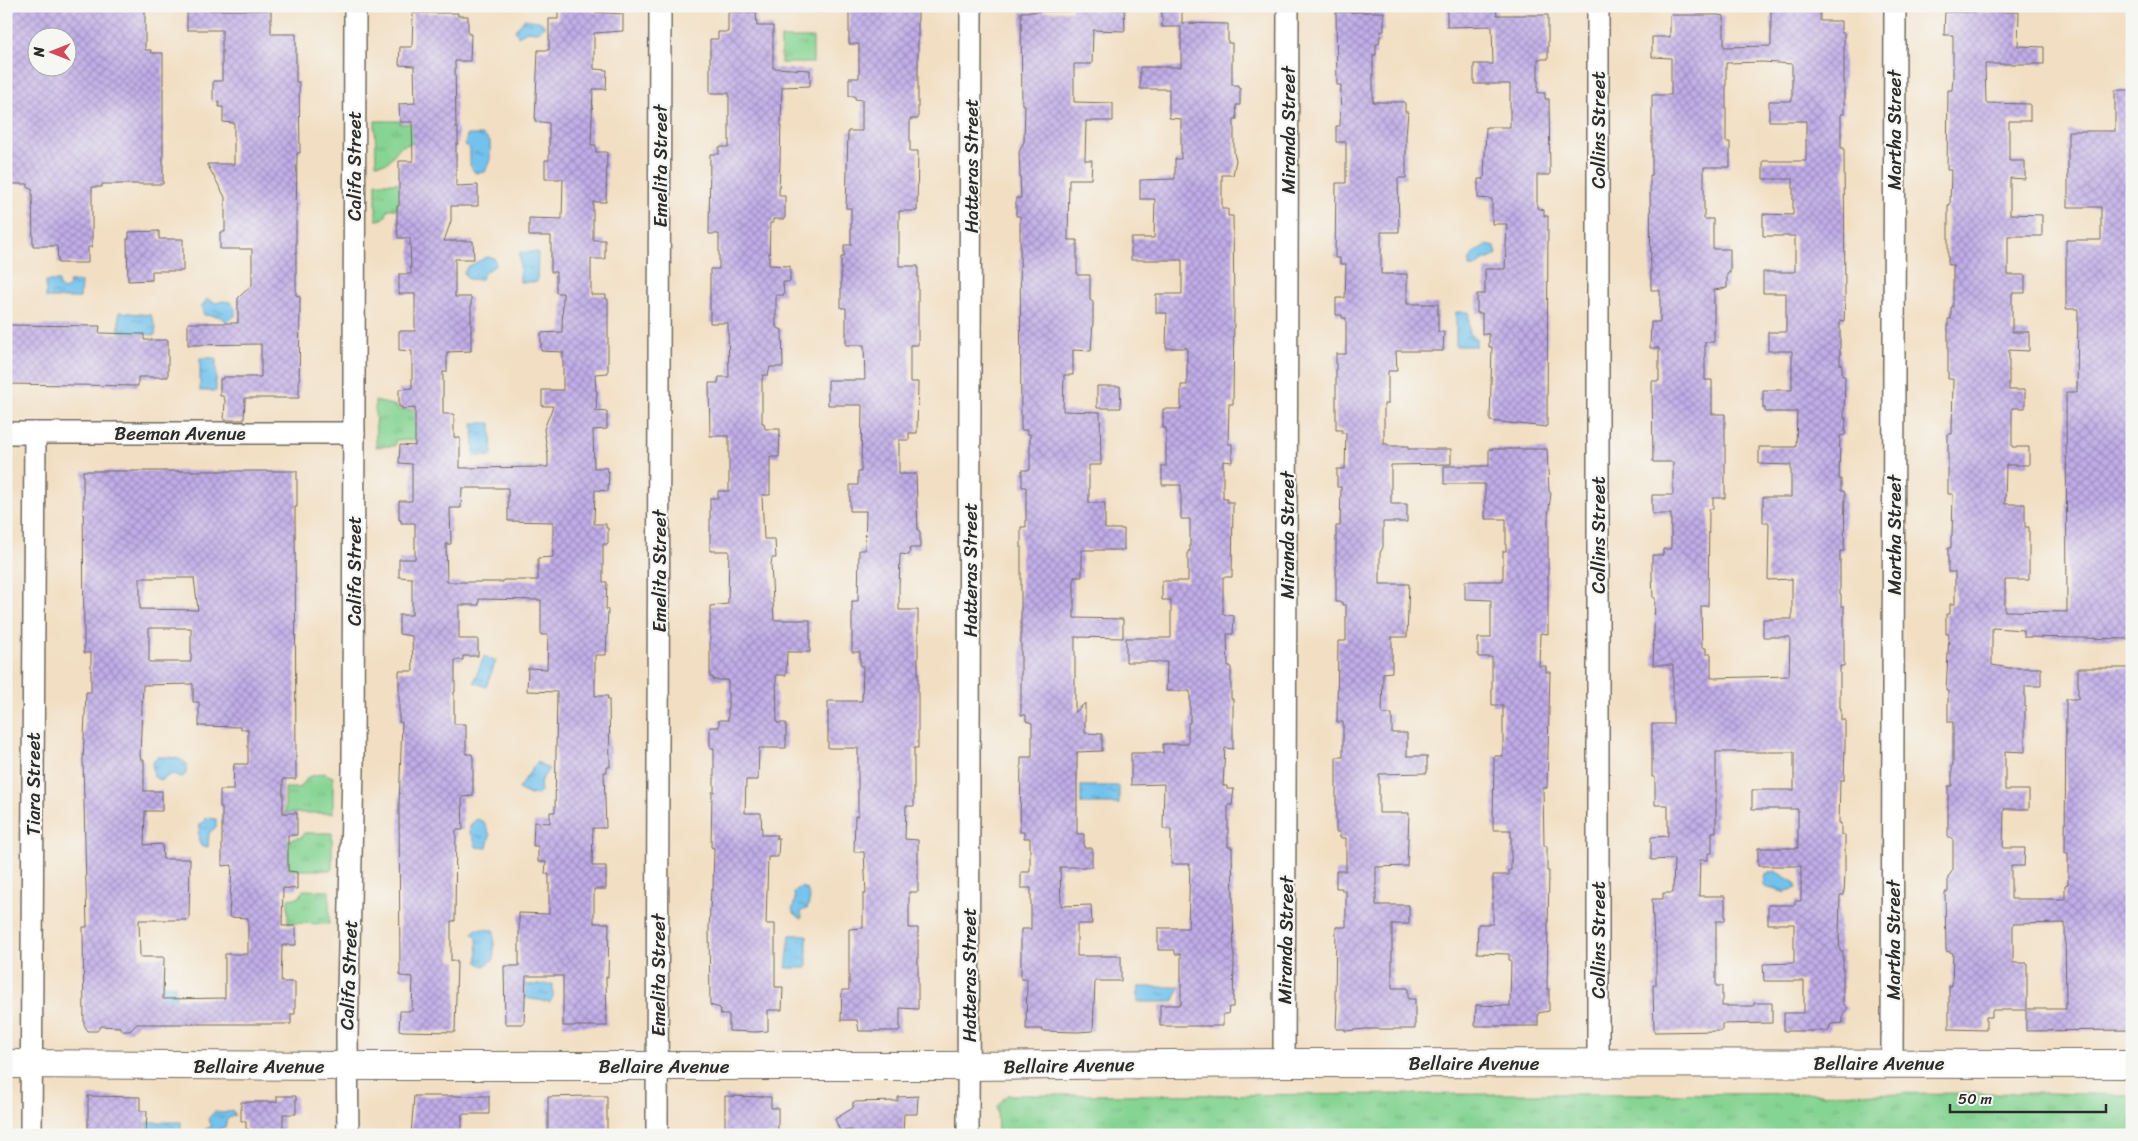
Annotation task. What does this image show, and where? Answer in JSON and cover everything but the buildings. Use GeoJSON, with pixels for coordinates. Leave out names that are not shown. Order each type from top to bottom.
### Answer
{"type":"FeatureCollection","features":[{"type":"Feature","properties":{"kind":"street","name":"Califa Street"},"geometry":{"type":"LineString","coordinates":[[348,1135],[347,1066],[353,816],[355,6]]}},
{"type":"Feature","properties":{"kind":"street","name":"Emelita Street"},"geometry":{"type":"LineString","coordinates":[[657,1135],[660,6]]}},
{"type":"Feature","properties":{"kind":"street","name":"Hatteras Street"},"geometry":{"type":"LineString","coordinates":[[968,1135],[971,6]]}},
{"type":"Feature","properties":{"kind":"street","name":"Miranda Street"},"geometry":{"type":"LineString","coordinates":[[1284,1063],[1288,6]]}},
{"type":"Feature","properties":{"kind":"street","name":"Collins Street"},"geometry":{"type":"LineString","coordinates":[[1598,6],[1598,1063]]}},
{"type":"Feature","properties":{"kind":"street","name":"Martha Street"},"geometry":{"type":"LineString","coordinates":[[1892,1063],[1895,6]]}},
{"type":"Feature","properties":{"kind":"street","name":"Beeman Avenue"},"geometry":{"type":"LineString","coordinates":[[6,433],[354,433]]}},
{"type":"Feature","properties":{"kind":"street","name":"Tiara Street"},"geometry":{"type":"LineString","coordinates":[[31,1135],[18,1064],[36,433]]}},
{"type":"Feature","properties":{"kind":"street","name":"Bellaire Avenue"},"geometry":{"type":"LineString","coordinates":[[18,1064],[968,1066],[1284,1063],[2132,1064]]}},
{"type":"Feature","properties":{"kind":"green space"},"geometry":{"type":"Polygon","coordinates":[[[781,38],[813,38],[813,63],[781,63],[781,38]]]}},
{"type":"Feature","properties":{"kind":"green space"},"geometry":{"type":"Polygon","coordinates":[[[375,121],[400,121],[400,124],[417,123],[413,143],[400,147],[387,163],[376,164],[375,121]]]}},
{"type":"Feature","properties":{"kind":"green space"},"geometry":{"type":"Polygon","coordinates":[[[376,183],[416,183],[400,206],[397,206],[397,209],[388,209],[385,218],[376,220],[376,183]]]}},
{"type":"Feature","properties":{"kind":"green space"},"geometry":{"type":"Polygon","coordinates":[[[375,401],[397,406],[398,410],[416,410],[415,440],[395,440],[395,446],[376,447],[375,401]]]}},
{"type":"Feature","properties":{"kind":"green space"},"geometry":{"type":"Polygon","coordinates":[[[324,773],[333,777],[333,813],[285,813],[285,788],[300,788],[308,777],[324,773]]]}},
{"type":"Feature","properties":{"kind":"green space"},"geometry":{"type":"Polygon","coordinates":[[[304,833],[332,833],[332,870],[288,870],[288,840],[302,837],[304,833]]]}},
{"type":"Feature","properties":{"kind":"green space"},"geometry":{"type":"Polygon","coordinates":[[[303,890],[329,891],[329,924],[288,923],[288,899],[300,897],[303,890]]]}},
{"type":"Feature","properties":{"kind":"green space"},"geometry":{"type":"Polygon","coordinates":[[[2048,1093],[2132,1095],[2132,1135],[998,1135],[997,1106],[1007,1095],[2048,1093]]]}},
{"type":"Feature","properties":{"kind":"water"},"geometry":{"type":"Polygon","coordinates":[[[524,19],[539,21],[544,27],[537,32],[527,31],[518,36],[515,30],[524,19]]]}},
{"type":"Feature","properties":{"kind":"water"},"geometry":{"type":"Polygon","coordinates":[[[467,135],[482,135],[490,141],[490,160],[485,172],[475,173],[470,165],[470,149],[465,145],[467,135]]]}},
{"type":"Feature","properties":{"kind":"water"},"geometry":{"type":"Polygon","coordinates":[[[1487,245],[1495,247],[1497,254],[1475,267],[1469,267],[1470,259],[1474,253],[1487,245]]]}},
{"type":"Feature","properties":{"kind":"water"},"geometry":{"type":"Polygon","coordinates":[[[520,252],[538,252],[537,282],[520,282],[520,252]]]}},
{"type":"Feature","properties":{"kind":"water"},"geometry":{"type":"Polygon","coordinates":[[[487,257],[494,258],[496,265],[485,272],[480,280],[468,279],[464,273],[467,267],[487,257]]]}},
{"type":"Feature","properties":{"kind":"water"},"geometry":{"type":"Polygon","coordinates":[[[46,281],[59,281],[59,287],[64,290],[68,288],[69,282],[81,282],[80,298],[46,298],[46,281]]]}},
{"type":"Feature","properties":{"kind":"water"},"geometry":{"type":"Polygon","coordinates":[[[207,299],[216,303],[230,302],[235,309],[235,316],[227,321],[218,316],[204,315],[201,307],[207,299]]]}},
{"type":"Feature","properties":{"kind":"water"},"geometry":{"type":"Polygon","coordinates":[[[119,312],[151,315],[156,328],[155,335],[119,332],[119,312]]]}},
{"type":"Feature","properties":{"kind":"water"},"geometry":{"type":"Polygon","coordinates":[[[1456,312],[1469,312],[1469,334],[1476,338],[1476,346],[1456,346],[1456,312]]]}},
{"type":"Feature","properties":{"kind":"water"},"geometry":{"type":"Polygon","coordinates":[[[200,358],[216,358],[216,391],[200,391],[200,358]]]}},
{"type":"Feature","properties":{"kind":"water"},"geometry":{"type":"Polygon","coordinates":[[[473,423],[491,423],[492,456],[474,456],[473,423]]]}},
{"type":"Feature","properties":{"kind":"water"},"geometry":{"type":"Polygon","coordinates":[[[484,656],[496,661],[486,687],[474,682],[484,656]]]}},
{"type":"Feature","properties":{"kind":"water"},"geometry":{"type":"Polygon","coordinates":[[[157,757],[184,761],[187,764],[186,774],[182,777],[172,774],[161,780],[154,777],[152,764],[157,757]]]}},
{"type":"Feature","properties":{"kind":"water"},"geometry":{"type":"Polygon","coordinates":[[[537,762],[549,769],[540,782],[541,792],[537,796],[518,789],[537,762]]]}},
{"type":"Feature","properties":{"kind":"water"},"geometry":{"type":"Polygon","coordinates":[[[1081,786],[1119,786],[1119,804],[1081,804],[1081,786]]]}},
{"type":"Feature","properties":{"kind":"water"},"geometry":{"type":"Polygon","coordinates":[[[205,818],[216,819],[216,827],[209,833],[208,847],[202,847],[198,839],[200,824],[204,822],[205,818]]]}},
{"type":"Feature","properties":{"kind":"water"},"geometry":{"type":"Polygon","coordinates":[[[477,819],[484,822],[490,835],[487,848],[476,847],[470,833],[470,825],[477,819]]]}},
{"type":"Feature","properties":{"kind":"water"},"geometry":{"type":"Polygon","coordinates":[[[1775,871],[1795,883],[1797,888],[1783,892],[1765,887],[1763,883],[1765,875],[1775,871]]]}},
{"type":"Feature","properties":{"kind":"water"},"geometry":{"type":"Polygon","coordinates":[[[800,887],[807,889],[810,899],[807,909],[801,911],[802,918],[792,911],[795,900],[794,892],[800,887]]]}},
{"type":"Feature","properties":{"kind":"water"},"geometry":{"type":"Polygon","coordinates":[[[477,929],[494,930],[494,959],[484,966],[478,963],[477,938],[472,933],[477,929]]]}},
{"type":"Feature","properties":{"kind":"water"},"geometry":{"type":"Polygon","coordinates":[[[790,935],[807,935],[807,968],[786,968],[790,935]]]}},
{"type":"Feature","properties":{"kind":"water"},"geometry":{"type":"Polygon","coordinates":[[[553,984],[553,997],[550,1002],[525,998],[525,985],[553,984]]]}},
{"type":"Feature","properties":{"kind":"water"},"geometry":{"type":"Polygon","coordinates":[[[141,985],[175,985],[176,1000],[142,1001],[141,985]]]}},
{"type":"Feature","properties":{"kind":"water"},"geometry":{"type":"Polygon","coordinates":[[[1138,987],[1180,987],[1173,1002],[1138,1002],[1138,987]]]}},
{"type":"Feature","properties":{"kind":"water"},"geometry":{"type":"Polygon","coordinates":[[[232,1110],[235,1115],[227,1119],[225,1127],[219,1129],[219,1135],[204,1135],[206,1129],[212,1126],[208,1119],[215,1111],[224,1113],[232,1110]]]}},
{"type":"Feature","properties":{"kind":"water"},"geometry":{"type":"Polygon","coordinates":[[[148,1122],[181,1122],[181,1135],[148,1135],[148,1122]]]}}]}
